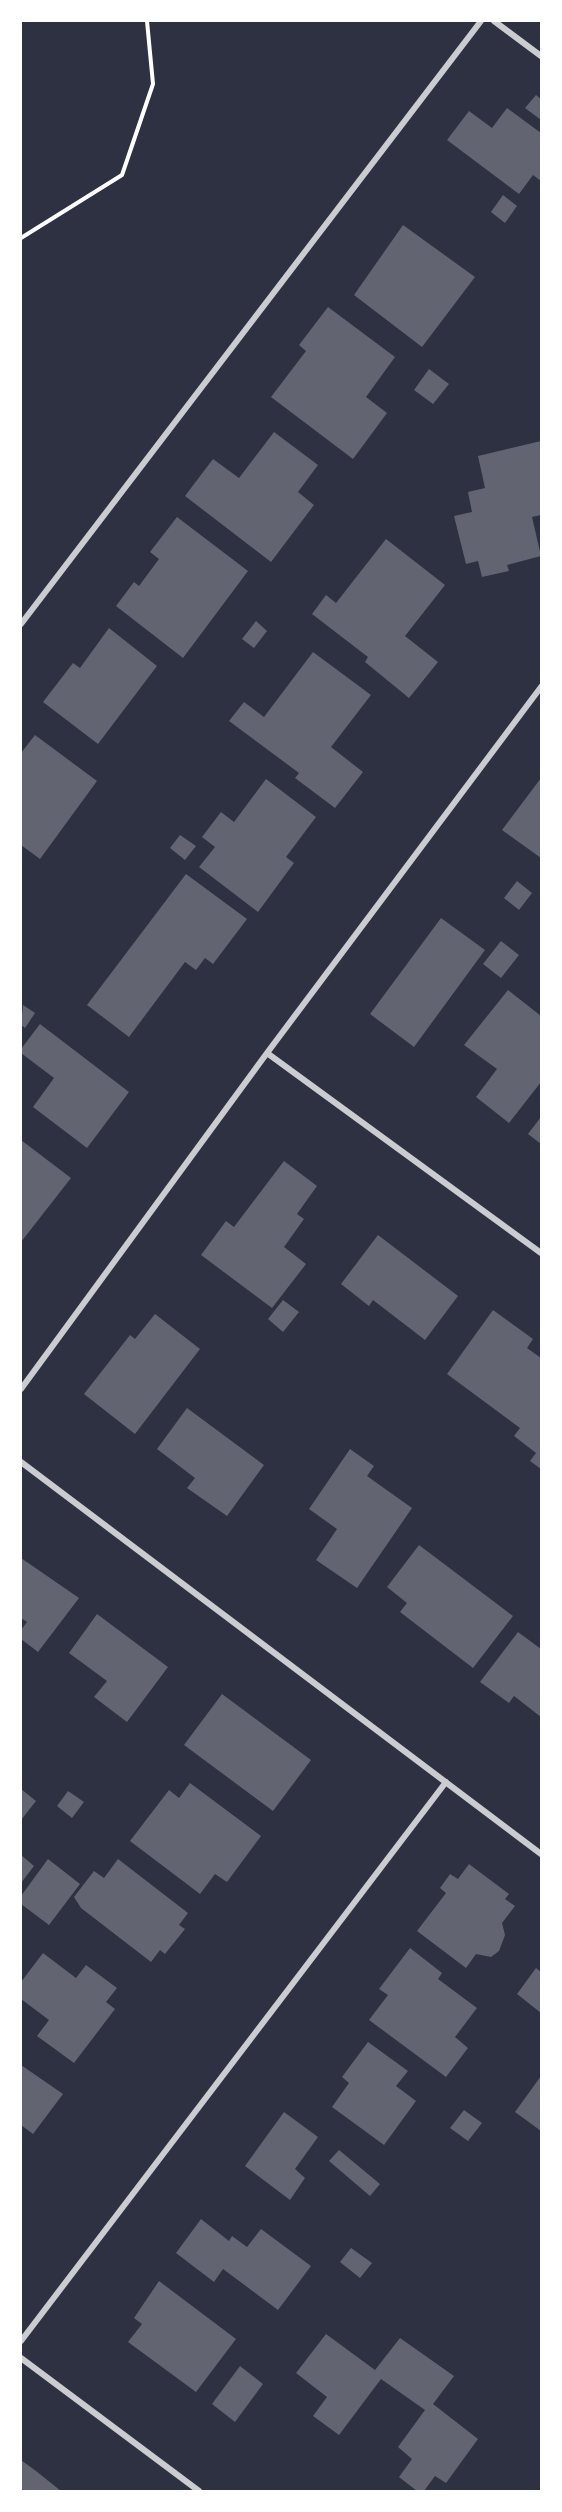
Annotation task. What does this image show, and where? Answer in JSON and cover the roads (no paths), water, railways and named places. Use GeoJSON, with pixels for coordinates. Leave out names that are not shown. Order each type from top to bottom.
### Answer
{"type":"FeatureCollection","features":[{"type":"Feature","properties":{"kind":"street"},"geometry":{"type":"LineString","coordinates":[[21,624],[481,21]]}},
{"type":"Feature","properties":{"kind":"street"},"geometry":{"type":"LineString","coordinates":[[494,21],[541,56]]}},
{"type":"Feature","properties":{"kind":"street"},"geometry":{"type":"LineString","coordinates":[[21,1389],[540,686]]}},
{"type":"Feature","properties":{"kind":"street"},"geometry":{"type":"LineString","coordinates":[[267,1053],[541,1253]]}},
{"type":"Feature","properties":{"kind":"street"},"geometry":{"type":"LineString","coordinates":[[21,1462],[541,1854]]}},
{"type":"Feature","properties":{"kind":"street"},"geometry":{"type":"LineString","coordinates":[[21,2341],[446,1782]]}},
{"type":"Feature","properties":{"kind":"street"},"geometry":{"type":"LineString","coordinates":[[21,2358],[199,2491]]}}]}
